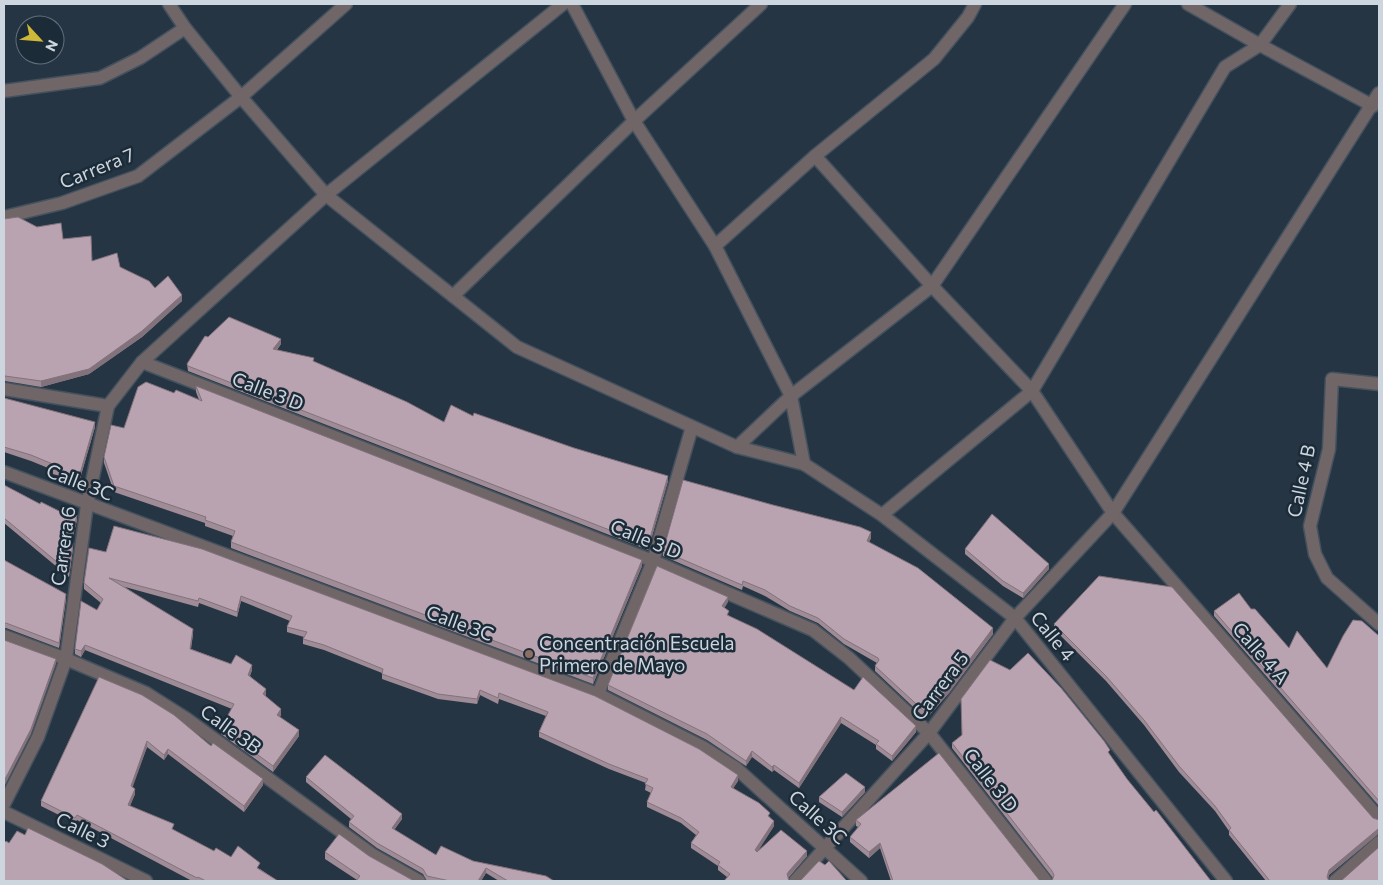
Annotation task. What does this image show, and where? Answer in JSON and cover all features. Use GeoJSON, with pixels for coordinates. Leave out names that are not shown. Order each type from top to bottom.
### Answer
{"type":"FeatureCollection","features":[{"type":"Feature","properties":{"kind":"street","name":"Calle 4"},"geometry":{"type":"LineString","coordinates":[[169,4],[185,28],[326,195],[517,347],[737,447],[804,464],[882,515],[1016,618],[1226,881]]}},
{"type":"Feature","properties":{"kind":"street","name":"Carrera 7"},"geometry":{"type":"LineString","coordinates":[[4,217],[62,203],[138,176],[242,97],[346,4]]}},
{"type":"Feature","properties":{"kind":"street","name":"Carrera 6"},"geometry":{"type":"LineString","coordinates":[[4,804],[38,737],[66,659],[87,505],[108,406],[142,362],[326,195],[563,4]]}},
{"type":"Feature","properties":{"kind":"street"},"geometry":{"type":"LineString","coordinates":[[572,4],[634,121],[715,246],[791,396],[804,464]]}},
{"type":"Feature","properties":{"kind":"street"},"geometry":{"type":"LineString","coordinates":[[453,296],[634,121],[761,4]]}},
{"type":"Feature","properties":{"kind":"street"},"geometry":{"type":"LineString","coordinates":[[715,246],[815,156],[934,59],[968,17],[975,4]]}},
{"type":"Feature","properties":{"kind":"street"},"geometry":{"type":"LineString","coordinates":[[737,447],[791,396],[932,286],[1125,4]]}},
{"type":"Feature","properties":{"kind":"street"},"geometry":{"type":"LineString","coordinates":[[1188,4],[1373,106]]}},
{"type":"Feature","properties":{"kind":"street"},"geometry":{"type":"LineString","coordinates":[[882,515],[1032,391],[1226,67],[1260,45],[1290,4]]}},
{"type":"Feature","properties":{"kind":"street"},"geometry":{"type":"LineString","coordinates":[[4,91],[100,78],[140,58],[185,28]]}},
{"type":"Feature","properties":{"kind":"street","name":"Carrera 5"},"geometry":{"type":"LineString","coordinates":[[795,881],[929,733],[1016,618],[1114,513],[1379,94]]}},
{"type":"Feature","properties":{"kind":"street","name":"Calle 4 A"},"geometry":{"type":"LineString","coordinates":[[815,156],[932,286],[1032,391],[1114,513],[1379,818]]}},
{"type":"Feature","properties":{"kind":"street","name":"Calle 3 D"},"geometry":{"type":"LineString","coordinates":[[142,362],[653,561],[813,630],[849,658],[929,733],[1046,881]]}},
{"type":"Feature","properties":{"kind":"street","name":"Calle 4 B"},"geometry":{"type":"LineString","coordinates":[[1379,384],[1332,379],[1329,449],[1310,526],[1315,554],[1328,578],[1379,624]]}},
{"type":"Feature","properties":{"kind":"street"},"geometry":{"type":"LineString","coordinates":[[4,389],[108,406]]}},
{"type":"Feature","properties":{"kind":"street"},"geometry":{"type":"LineString","coordinates":[[598,694],[653,561],[692,427]]}},
{"type":"Feature","properties":{"kind":"street","name":"Calle 3C"},"geometry":{"type":"LineString","coordinates":[[4,472],[87,505],[598,694],[703,747],[736,768],[861,881]]}},
{"type":"Feature","properties":{"kind":"street","name":"Calle 3B"},"geometry":{"type":"LineString","coordinates":[[4,636],[66,659],[146,693],[373,855],[419,881]]}},
{"type":"Feature","properties":{"kind":"street","name":"Calle 3"},"geometry":{"type":"LineString","coordinates":[[4,812],[146,881]]}},
{"type":"Feature","properties":{"kind":"street"},"geometry":{"type":"LineString","coordinates":[[1335,881],[1379,842]]}},
{"type":"Feature","properties":{"kind":"building"},"geometry":{"type":"Polygon","coordinates":[[[18,217],[37,227],[61,223],[63,239],[91,236],[92,261],[117,253],[120,267],[149,281],[155,288],[168,276],[182,295],[142,331],[89,369],[41,381],[4,376],[4,219],[18,217]]]}},
{"type":"Feature","properties":{"kind":"building"},"geometry":{"type":"Polygon","coordinates":[[[229,317],[281,339],[273,349],[314,358],[313,361],[407,402],[444,422],[451,405],[473,416],[474,413],[574,448],[668,476],[648,545],[188,366],[187,364],[205,336],[208,337],[229,317]]]}},
{"type":"Feature","properties":{"kind":"building"},"geometry":{"type":"Polygon","coordinates":[[[146,382],[174,393],[176,390],[202,401],[196,386],[642,560],[593,678],[231,542],[235,531],[205,520],[206,517],[114,486],[104,457],[111,425],[124,428],[138,387],[146,382]]]}},
{"type":"Feature","properties":{"kind":"building"},"geometry":{"type":"Polygon","coordinates":[[[4,398],[95,422],[79,477],[53,469],[55,465],[31,455],[4,447],[4,398]]]}},
{"type":"Feature","properties":{"kind":"building"},"geometry":{"type":"Polygon","coordinates":[[[683,480],[860,527],[871,532],[867,541],[918,568],[993,628],[949,687],[926,713],[875,666],[879,660],[878,658],[844,639],[818,618],[790,606],[765,590],[743,581],[742,585],[663,551],[683,480]]]}},
{"type":"Feature","properties":{"kind":"building"},"geometry":{"type":"Polygon","coordinates":[[[4,485],[40,504],[41,502],[61,512],[77,515],[70,543],[73,543],[69,572],[4,518],[4,485]]]}},
{"type":"Feature","properties":{"kind":"building"},"geometry":{"type":"Polygon","coordinates":[[[992,514],[1049,564],[1023,593],[1003,581],[965,549],[992,514]]]}},
{"type":"Feature","properties":{"kind":"building"},"geometry":{"type":"Polygon","coordinates":[[[114,526],[202,549],[595,696],[699,749],[738,775],[731,787],[759,803],[770,813],[768,816],[774,821],[755,850],[757,852],[781,830],[807,851],[787,874],[789,881],[724,881],[730,874],[718,865],[720,862],[691,843],[699,832],[681,818],[647,802],[653,788],[645,784],[648,779],[609,764],[539,732],[548,712],[499,693],[498,698],[480,690],[477,699],[438,694],[382,674],[383,669],[324,645],[303,639],[307,632],[287,627],[292,616],[241,596],[237,612],[199,598],[198,601],[109,578],[193,629],[190,649],[231,664],[236,655],[252,665],[248,675],[266,689],[263,694],[281,709],[277,715],[299,730],[273,766],[221,728],[234,704],[85,645],[81,651],[75,649],[81,601],[97,610],[103,599],[84,583],[89,548],[106,552],[114,526]]]}},
{"type":"Feature","properties":{"kind":"building"},"geometry":{"type":"Polygon","coordinates":[[[4,560],[66,594],[59,643],[6,623],[4,624],[4,560]]]}},
{"type":"Feature","properties":{"kind":"building"},"geometry":{"type":"Polygon","coordinates":[[[657,566],[728,597],[722,606],[729,611],[727,615],[757,629],[854,690],[863,677],[916,726],[892,756],[876,744],[879,741],[841,717],[799,783],[774,765],[772,767],[752,751],[746,761],[707,734],[608,685],[657,566]]]}},
{"type":"Feature","properties":{"kind":"building"},"geometry":{"type":"Polygon","coordinates":[[[1099,576],[1172,587],[1373,818],[1379,820],[1379,829],[1329,870],[1327,877],[1329,881],[1270,881],[1229,830],[1231,828],[1215,806],[1179,766],[1144,720],[1106,676],[1054,624],[1099,576]]]}},
{"type":"Feature","properties":{"kind":"building"},"geometry":{"type":"Polygon","coordinates":[[[1239,593],[1251,609],[1255,609],[1289,648],[1297,631],[1327,668],[1353,620],[1362,621],[1379,636],[1379,801],[1214,611],[1239,593]]]}},
{"type":"Feature","properties":{"kind":"building"},"geometry":{"type":"Polygon","coordinates":[[[4,640],[56,659],[31,729],[4,781],[4,640]]]}},
{"type":"Feature","properties":{"kind":"building"},"geometry":{"type":"Polygon","coordinates":[[[1028,653],[1061,688],[1104,741],[1110,750],[1108,752],[1127,779],[1154,812],[1156,810],[1211,881],[1052,881],[1054,875],[1052,871],[952,743],[962,735],[961,699],[990,660],[1010,670],[1028,653]]]}},
{"type":"Feature","properties":{"kind":"building"},"geometry":{"type":"Polygon","coordinates":[[[99,677],[142,695],[174,715],[211,746],[213,743],[263,779],[244,806],[168,749],[164,755],[147,741],[131,786],[135,789],[128,805],[174,824],[172,829],[214,851],[216,848],[231,857],[238,846],[260,863],[257,868],[278,881],[206,881],[197,878],[77,815],[75,818],[41,801],[99,677]]]}},
{"type":"Feature","properties":{"kind":"building"},"geometry":{"type":"Polygon","coordinates":[[[939,753],[1040,881],[893,881],[880,843],[869,852],[850,837],[861,824],[856,820],[939,753]]]}},
{"type":"Feature","properties":{"kind":"building"},"geometry":{"type":"Polygon","coordinates":[[[325,755],[402,814],[392,828],[436,855],[441,846],[473,861],[546,876],[554,881],[508,881],[486,868],[478,881],[450,881],[427,876],[423,869],[377,843],[349,822],[354,816],[306,777],[325,755]]]}},
{"type":"Feature","properties":{"kind":"building"},"geometry":{"type":"Polygon","coordinates":[[[846,773],[865,787],[842,812],[819,797],[846,773]]]}},
{"type":"Feature","properties":{"kind":"building"},"geometry":{"type":"Polygon","coordinates":[[[28,828],[102,864],[128,881],[4,881],[4,843],[6,841],[9,843],[17,831],[25,835],[28,828]]]}},
{"type":"Feature","properties":{"kind":"building"},"geometry":{"type":"Polygon","coordinates":[[[339,834],[369,856],[414,881],[356,881],[360,876],[325,852],[339,834]]]}},
{"type":"Feature","properties":{"kind":"building"},"geometry":{"type":"Polygon","coordinates":[[[1379,847],[1379,881],[1341,881],[1379,847]]]}},
{"type":"Feature","properties":{"kind":"building"},"geometry":{"type":"Polygon","coordinates":[[[819,861],[825,865],[829,861],[846,880],[800,881],[819,861]]]}},
{"type":"Feature","properties":{"kind":"place","name":"Concentración Escuela Primero de Mayo"},"geometry":{"type":"Point","coordinates":[529,654]}}]}
